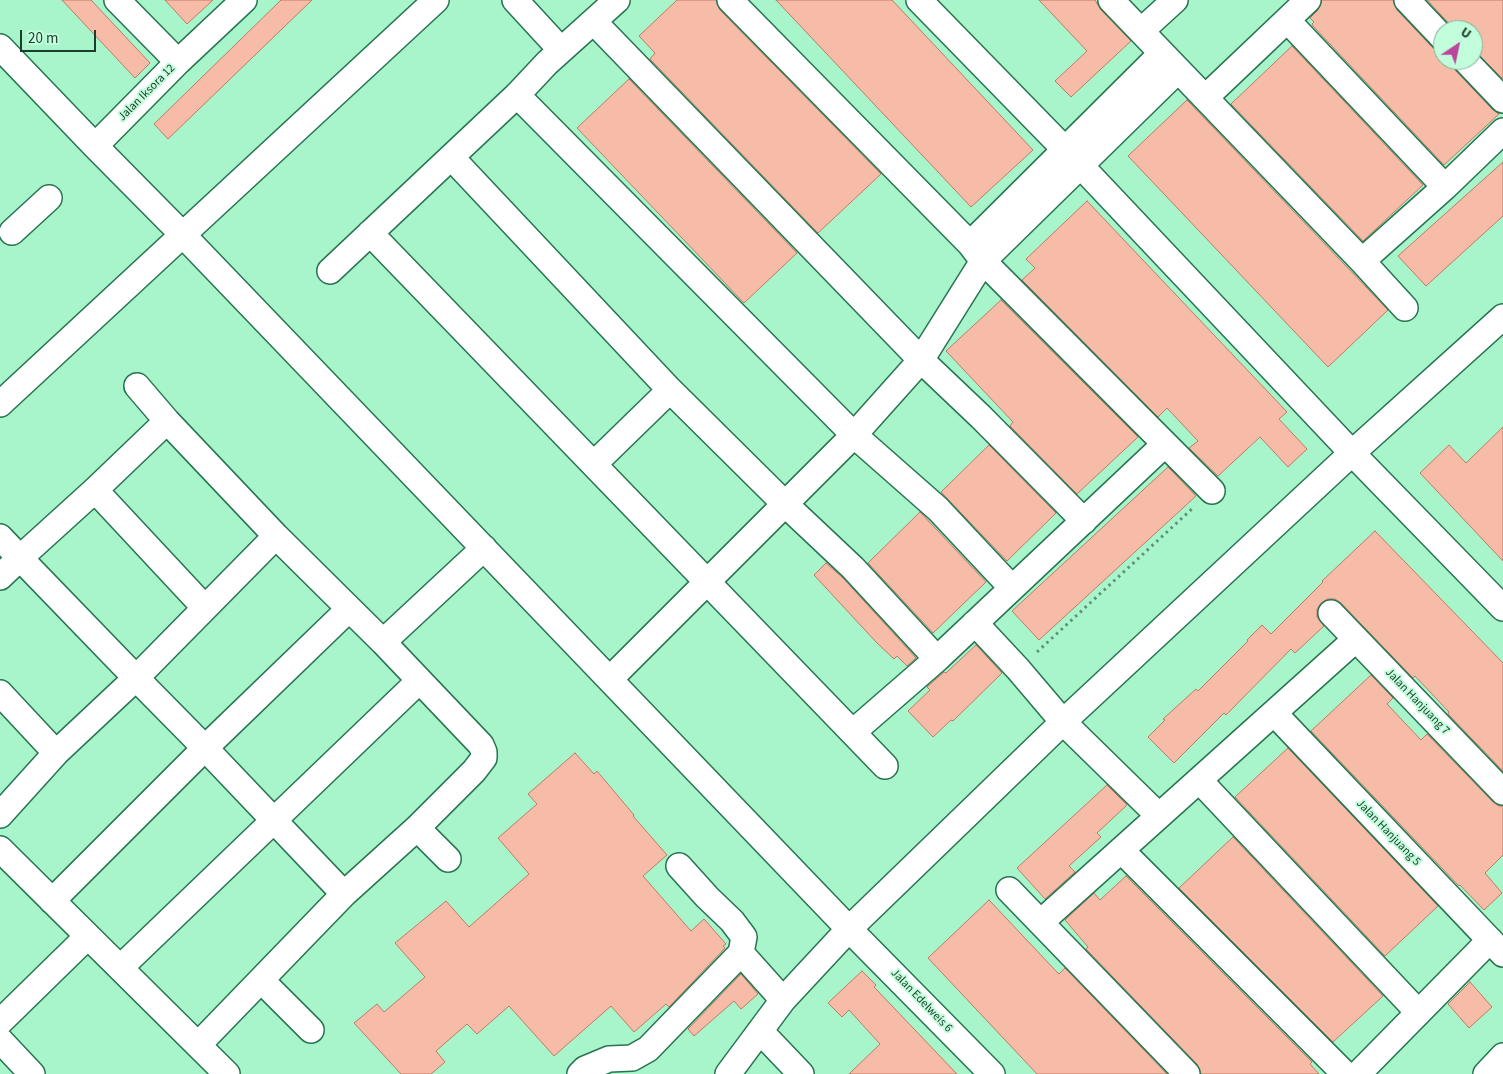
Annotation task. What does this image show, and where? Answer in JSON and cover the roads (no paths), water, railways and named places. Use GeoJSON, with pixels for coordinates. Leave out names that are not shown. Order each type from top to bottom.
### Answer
{"type":"FeatureCollection","features":[{"type":"Feature","properties":{"kind":"street"},"geometry":{"type":"LineString","coordinates":[[117,0],[178,62]]}},
{"type":"Feature","properties":{"kind":"street","name":"Jalan Iksora 12"},"geometry":{"type":"LineString","coordinates":[[95,146],[178,62],[244,0]]}},
{"type":"Feature","properties":{"kind":"street"},"geometry":{"type":"LineString","coordinates":[[0,404],[436,0]]}},
{"type":"Feature","properties":{"kind":"street"},"geometry":{"type":"LineString","coordinates":[[515,0],[561,50]]}},
{"type":"Feature","properties":{"kind":"street"},"geometry":{"type":"LineString","coordinates":[[330,271],[517,95],[561,50],[617,0]]}},
{"type":"Feature","properties":{"kind":"street"},"geometry":{"type":"LineString","coordinates":[[730,0],[1212,491]]}},
{"type":"Feature","properties":{"kind":"street"},"geometry":{"type":"LineString","coordinates":[[919,0],[1073,157],[1352,453],[1503,608]]}},
{"type":"Feature","properties":{"kind":"street"},"geometry":{"type":"LineString","coordinates":[[1111,0],[1206,97],[1405,308]]}},
{"type":"Feature","properties":{"kind":"street"},"geometry":{"type":"LineString","coordinates":[[1141,32],[1175,0]]}},
{"type":"Feature","properties":{"kind":"street"},"geometry":{"type":"LineString","coordinates":[[1206,97],[1308,0]]}},
{"type":"Feature","properties":{"kind":"street"},"geometry":{"type":"LineString","coordinates":[[1407,0],[1433,27]]}},
{"type":"Feature","properties":{"kind":"street"},"geometry":{"type":"LineString","coordinates":[[1287,20],[1445,186]]}},
{"type":"Feature","properties":{"kind":"street"},"geometry":{"type":"LineString","coordinates":[[594,22],[921,360],[981,416],[1084,521]]}},
{"type":"Feature","properties":{"kind":"street","name":"Jalan Edelweis 6"},"geometry":{"type":"LineString","coordinates":[[0,47],[992,1074]]}},
{"type":"Feature","properties":{"kind":"street"},"geometry":{"type":"LineString","coordinates":[[610,679],[854,435],[921,360],[977,252],[1170,62]]}},
{"type":"Feature","properties":{"kind":"street"},"geometry":{"type":"LineString","coordinates":[[1474,70],[1503,100]]}},
{"type":"Feature","properties":{"kind":"street"},"geometry":{"type":"LineString","coordinates":[[517,95],[854,435],[938,509],[1012,588]]}},
{"type":"Feature","properties":{"kind":"street"},"geometry":{"type":"LineString","coordinates":[[1362,261],[1503,131]]}},
{"type":"Feature","properties":{"kind":"street"},"geometry":{"type":"LineString","coordinates":[[452,157],[670,390],[784,503],[853,568],[937,659]]}},
{"type":"Feature","properties":{"kind":"street"},"geometry":{"type":"LineString","coordinates":[[4,232],[49,198]]}},
{"type":"Feature","properties":{"kind":"street"},"geometry":{"type":"LineString","coordinates":[[370,233],[885,766]]}},
{"type":"Feature","properties":{"kind":"street"},"geometry":{"type":"LineString","coordinates":[[728,1074],[783,1000],[849,928],[1063,722],[1352,453],[1503,317]]}},
{"type":"Feature","properties":{"kind":"street"},"geometry":{"type":"LineString","coordinates":[[137,386],[167,421],[276,536],[383,642],[481,745],[484,752],[484,758],[474,771],[417,828],[344,894],[198,1045]]}},
{"type":"Feature","properties":{"kind":"street"},"geometry":{"type":"LineString","coordinates":[[594,464],[670,390]]}},
{"type":"Feature","properties":{"kind":"street"},"geometry":{"type":"LineString","coordinates":[[0,577],[167,421]]}},
{"type":"Feature","properties":{"kind":"street"},"geometry":{"type":"LineString","coordinates":[[853,732],[937,659],[1166,444]]}},
{"type":"Feature","properties":{"kind":"street"},"geometry":{"type":"LineString","coordinates":[[95,490],[205,608]]}},
{"type":"Feature","properties":{"kind":"street"},"geometry":{"type":"LineString","coordinates":[[0,815],[56,753],[136,678],[276,536]]}},
{"type":"Feature","properties":{"kind":"street"},"geometry":{"type":"LineString","coordinates":[[0,537],[344,894]]}},
{"type":"Feature","properties":{"kind":"street"},"geometry":{"type":"LineString","coordinates":[[383,642],[484,548]]}},
{"type":"Feature","properties":{"kind":"street"},"geometry":{"type":"LineString","coordinates":[[52,901],[348,609]]}},
{"type":"Feature","properties":{"kind":"street","name":"Jalan Hanjuang 7"},"geometry":{"type":"LineString","coordinates":[[1331,613],[1503,792]]}},
{"type":"Feature","properties":{"kind":"street"},"geometry":{"type":"LineString","coordinates":[[975,623],[1018,669],[1063,722],[1159,816]]}},
{"type":"Feature","properties":{"kind":"street"},"geometry":{"type":"LineString","coordinates":[[1041,922],[1356,639]]}},
{"type":"Feature","properties":{"kind":"street"},"geometry":{"type":"LineString","coordinates":[[120,968],[419,681]]}},
{"type":"Feature","properties":{"kind":"street"},"geometry":{"type":"LineString","coordinates":[[0,693],[56,753]]}},
{"type":"Feature","properties":{"kind":"street","name":"Jalan Hanjuang 5"},"geometry":{"type":"LineString","coordinates":[[1274,713],[1496,947]]}},
{"type":"Feature","properties":{"kind":"street"},"geometry":{"type":"LineString","coordinates":[[1199,780],[1418,1012]]}},
{"type":"Feature","properties":{"kind":"street"},"geometry":{"type":"LineString","coordinates":[[417,828],[448,859]]}},
{"type":"Feature","properties":{"kind":"street"},"geometry":{"type":"LineString","coordinates":[[0,849],[228,1074]]}},
{"type":"Feature","properties":{"kind":"street"},"geometry":{"type":"LineString","coordinates":[[1121,850],[1345,1074]]}},
{"type":"Feature","properties":{"kind":"street"},"geometry":{"type":"LineString","coordinates":[[580,1074],[584,1069],[609,1059],[632,1058],[648,1049],[741,953],[744,937],[732,921],[679,866]]}},
{"type":"Feature","properties":{"kind":"street"},"geometry":{"type":"LineString","coordinates":[[1009,890],[1187,1074]]}},
{"type":"Feature","properties":{"kind":"street"},"geometry":{"type":"LineString","coordinates":[[0,1022],[88,936]]}},
{"type":"Feature","properties":{"kind":"street"},"geometry":{"type":"LineString","coordinates":[[1358,1074],[1418,1012],[1496,947]]}},
{"type":"Feature","properties":{"kind":"street"},"geometry":{"type":"LineString","coordinates":[[741,953],[783,1000]]}},
{"type":"Feature","properties":{"kind":"street"},"geometry":{"type":"LineString","coordinates":[[261,980],[311,1030]]}},
{"type":"Feature","properties":{"kind":"street"},"geometry":{"type":"LineString","coordinates":[[760,1031],[801,1074]]}},
{"type":"Feature","properties":{"kind":"street"},"geometry":{"type":"LineString","coordinates":[[0,1040],[32,1074]]}},
{"type":"Feature","properties":{"kind":"street"},"geometry":{"type":"LineString","coordinates":[[1486,1074],[1503,1056]]}}]}
